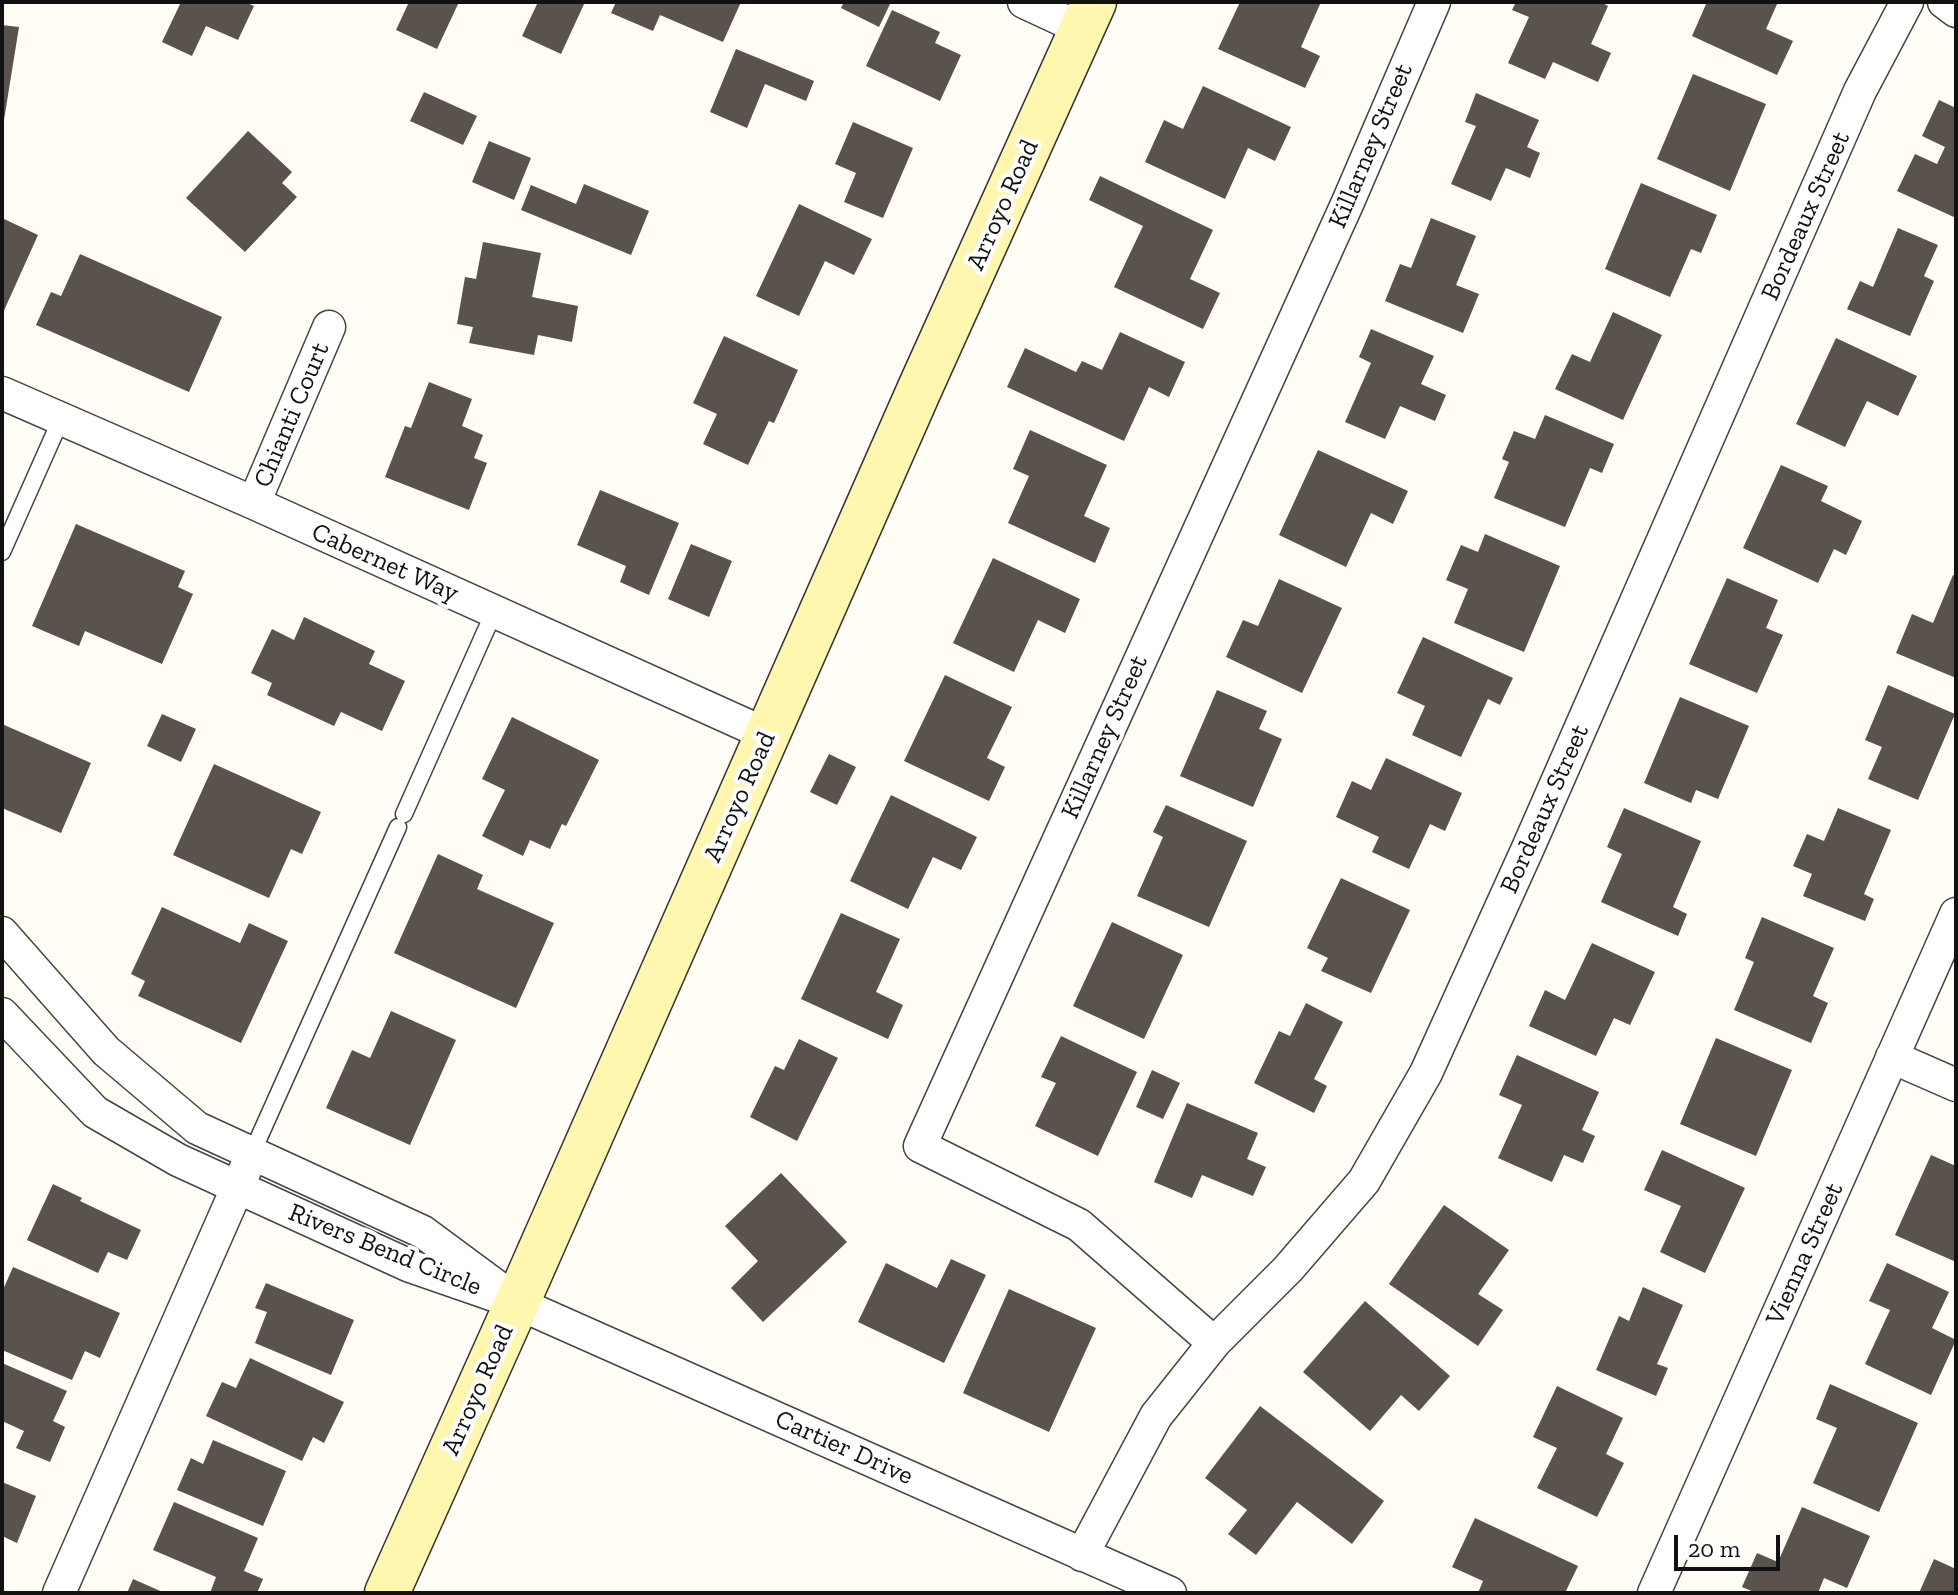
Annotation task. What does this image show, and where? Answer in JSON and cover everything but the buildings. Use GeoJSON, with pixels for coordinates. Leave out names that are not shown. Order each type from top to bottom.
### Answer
{"type":"FeatureCollection","features":[{"type":"Feature","properties":{"kind":"street"},"geometry":{"type":"LineString","coordinates":[[1024,2],[1088,15]]}},
{"type":"Feature","properties":{"kind":"street","name":"Killarney Street"},"geometry":{"type":"LineString","coordinates":[[1214,1343],[1079,1225],[920,1146],[1348,202],[1434,2]]}},
{"type":"Feature","properties":{"kind":"street","name":"Bordeaux Street"},"geometry":{"type":"LineString","coordinates":[[1082,1555],[1156,1416],[1214,1343],[1288,1269],[1364,1181],[1426,1073],[1535,833],[1860,91],[1907,2]]}},
{"type":"Feature","properties":{"kind":"street"},"geometry":{"type":"LineString","coordinates":[[1944,2],[1956,11]]}},
{"type":"Feature","properties":{"kind":"street","name":"Arroyo Road"},"geometry":{"type":"LineString","coordinates":[[387,1593],[1088,15]]}},
{"type":"Feature","properties":{"kind":"street","name":"Chianti Court"},"geometry":{"type":"LineString","coordinates":[[254,503],[329,327]]}},
{"type":"Feature","properties":{"kind":"street","name":"Cabernet Way"},"geometry":{"type":"LineString","coordinates":[[2,393],[768,735]]}},
{"type":"Feature","properties":{"kind":"street","name":"Vienna Street"},"geometry":{"type":"LineString","coordinates":[[1654,1593],[1956,914]]}},
{"type":"Feature","properties":{"kind":"street","name":"Rivers Bend Circle"},"geometry":{"type":"LineString","coordinates":[[2,933],[106,1051],[197,1128],[423,1232],[517,1303]]}},
{"type":"Feature","properties":{"kind":"street","name":"Rivers Bend Circle"},"geometry":{"type":"LineString","coordinates":[[2,1014],[95,1112],[178,1160],[410,1266],[517,1303]]}},
{"type":"Feature","properties":{"kind":"street"},"geometry":{"type":"LineString","coordinates":[[1892,1057],[1956,1085]]}},
{"type":"Feature","properties":{"kind":"street"},"geometry":{"type":"LineString","coordinates":[[59,1593],[252,1153]]}},
{"type":"Feature","properties":{"kind":"street","name":"Cartier Drive"},"geometry":{"type":"LineString","coordinates":[[517,1303],[1170,1593]]}},
{"type":"Feature","properties":{"kind":"lane"},"geometry":{"type":"LineString","coordinates":[[2,552],[61,419]]}},
{"type":"Feature","properties":{"kind":"lane"},"geometry":{"type":"LineString","coordinates":[[252,1153],[494,612]]}}]}
